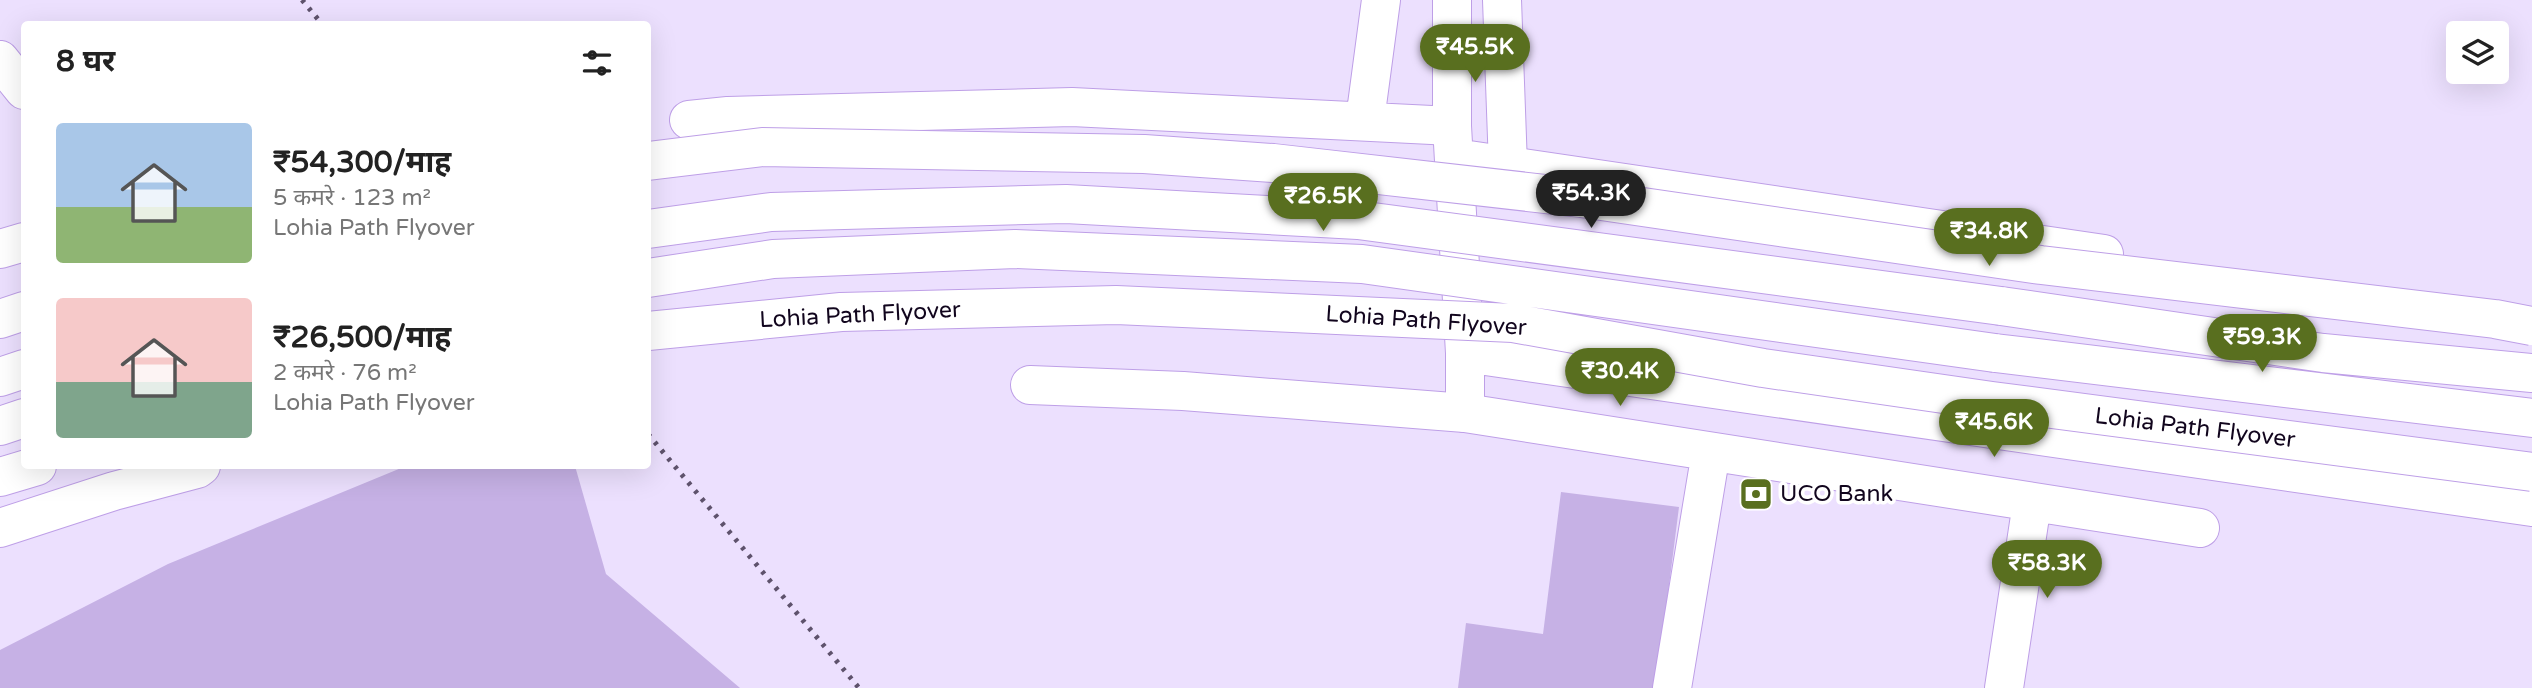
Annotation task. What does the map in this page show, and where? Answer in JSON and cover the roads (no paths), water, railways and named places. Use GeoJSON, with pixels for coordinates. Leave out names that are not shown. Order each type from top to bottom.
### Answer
{"type":"FeatureCollection","features":[{"type":"Feature","properties":{"kind":"main road"},"geometry":{"type":"LineString","coordinates":[[1365,120],[1381,0]]}},
{"type":"Feature","properties":{"kind":"main road"},"geometry":{"type":"LineString","coordinates":[[1452,0],[1453,142],[1465,353],[1465,413]]}},
{"type":"Feature","properties":{"kind":"main road"},"geometry":{"type":"LineString","coordinates":[[1502,0],[1508,166]]}},
{"type":"Feature","properties":{"kind":"main road"},"geometry":{"type":"LineString","coordinates":[[0,60],[21,86]]}},
{"type":"Feature","properties":{"kind":"main road"},"geometry":{"type":"LineString","coordinates":[[689,120],[728,116],[1072,107],[1365,120],[1453,142],[1508,166],[2092,253],[2532,307]]}},
{"type":"Feature","properties":{"kind":"main road"},"geometry":{"type":"LineString","coordinates":[[651,162],[762,148],[1144,154],[1273,163],[1580,198],[2041,265],[2495,318],[2532,326]]}},
{"type":"Feature","properties":{"kind":"main road"},"geometry":{"type":"LineString","coordinates":[[651,229],[771,212],[1066,204],[1358,220],[2001,306],[2323,353],[2532,373]]}},
{"type":"Feature","properties":{"kind":"main road"},"geometry":{"type":"LineString","coordinates":[[0,249],[21,243]]}},
{"type":"Feature","properties":{"kind":"main road","name":"Lohia Path Flyover"},"geometry":{"type":"LineString","coordinates":[[651,278],[773,259],[1015,249],[1362,264],[1995,353],[2532,418]]}},
{"type":"Feature","properties":{"kind":"main road","name":"Lohia Path Flyover"},"geometry":{"type":"LineString","coordinates":[[651,331],[841,312],[1116,305],[1513,323],[1777,370],[2532,472]]}},
{"type":"Feature","properties":{"kind":"main road"},"geometry":{"type":"LineString","coordinates":[[0,319],[21,312]]}},
{"type":"Feature","properties":{"kind":"main road"},"geometry":{"type":"LineString","coordinates":[[1465,353],[2532,507]]}},
{"type":"Feature","properties":{"kind":"main road"},"geometry":{"type":"LineString","coordinates":[[0,377],[21,370]]}},
{"type":"Feature","properties":{"kind":"main road"},"geometry":{"type":"LineString","coordinates":[[1030,385],[1183,391],[1465,413],[2200,528]]}},
{"type":"Feature","properties":{"kind":"main road"},"geometry":{"type":"LineString","coordinates":[[0,426],[21,419]]}},
{"type":"Feature","properties":{"kind":"main road"},"geometry":{"type":"LineString","coordinates":[[1672,688],[1711,452]]}},
{"type":"Feature","properties":{"kind":"main road"},"geometry":{"type":"LineString","coordinates":[[0,477],[27,469]]}},
{"type":"Feature","properties":{"kind":"main road"},"geometry":{"type":"LineString","coordinates":[[0,528],[114,491],[197,469]]}},
{"type":"Feature","properties":{"kind":"main road"},"geometry":{"type":"LineString","coordinates":[[2004,688],[2032,503]]}},
{"type":"Feature","properties":{"kind":"railway"},"geometry":{"type":"LineString","coordinates":[[302,0],[320,21]]}},
{"type":"Feature","properties":{"kind":"railway"},"geometry":{"type":"LineString","coordinates":[[651,438],[859,688]]}},
{"type":"Feature","properties":{"kind":"place","name":"UCO Bank"},"geometry":{"type":"Point","coordinates":[1756,494]}}]}
